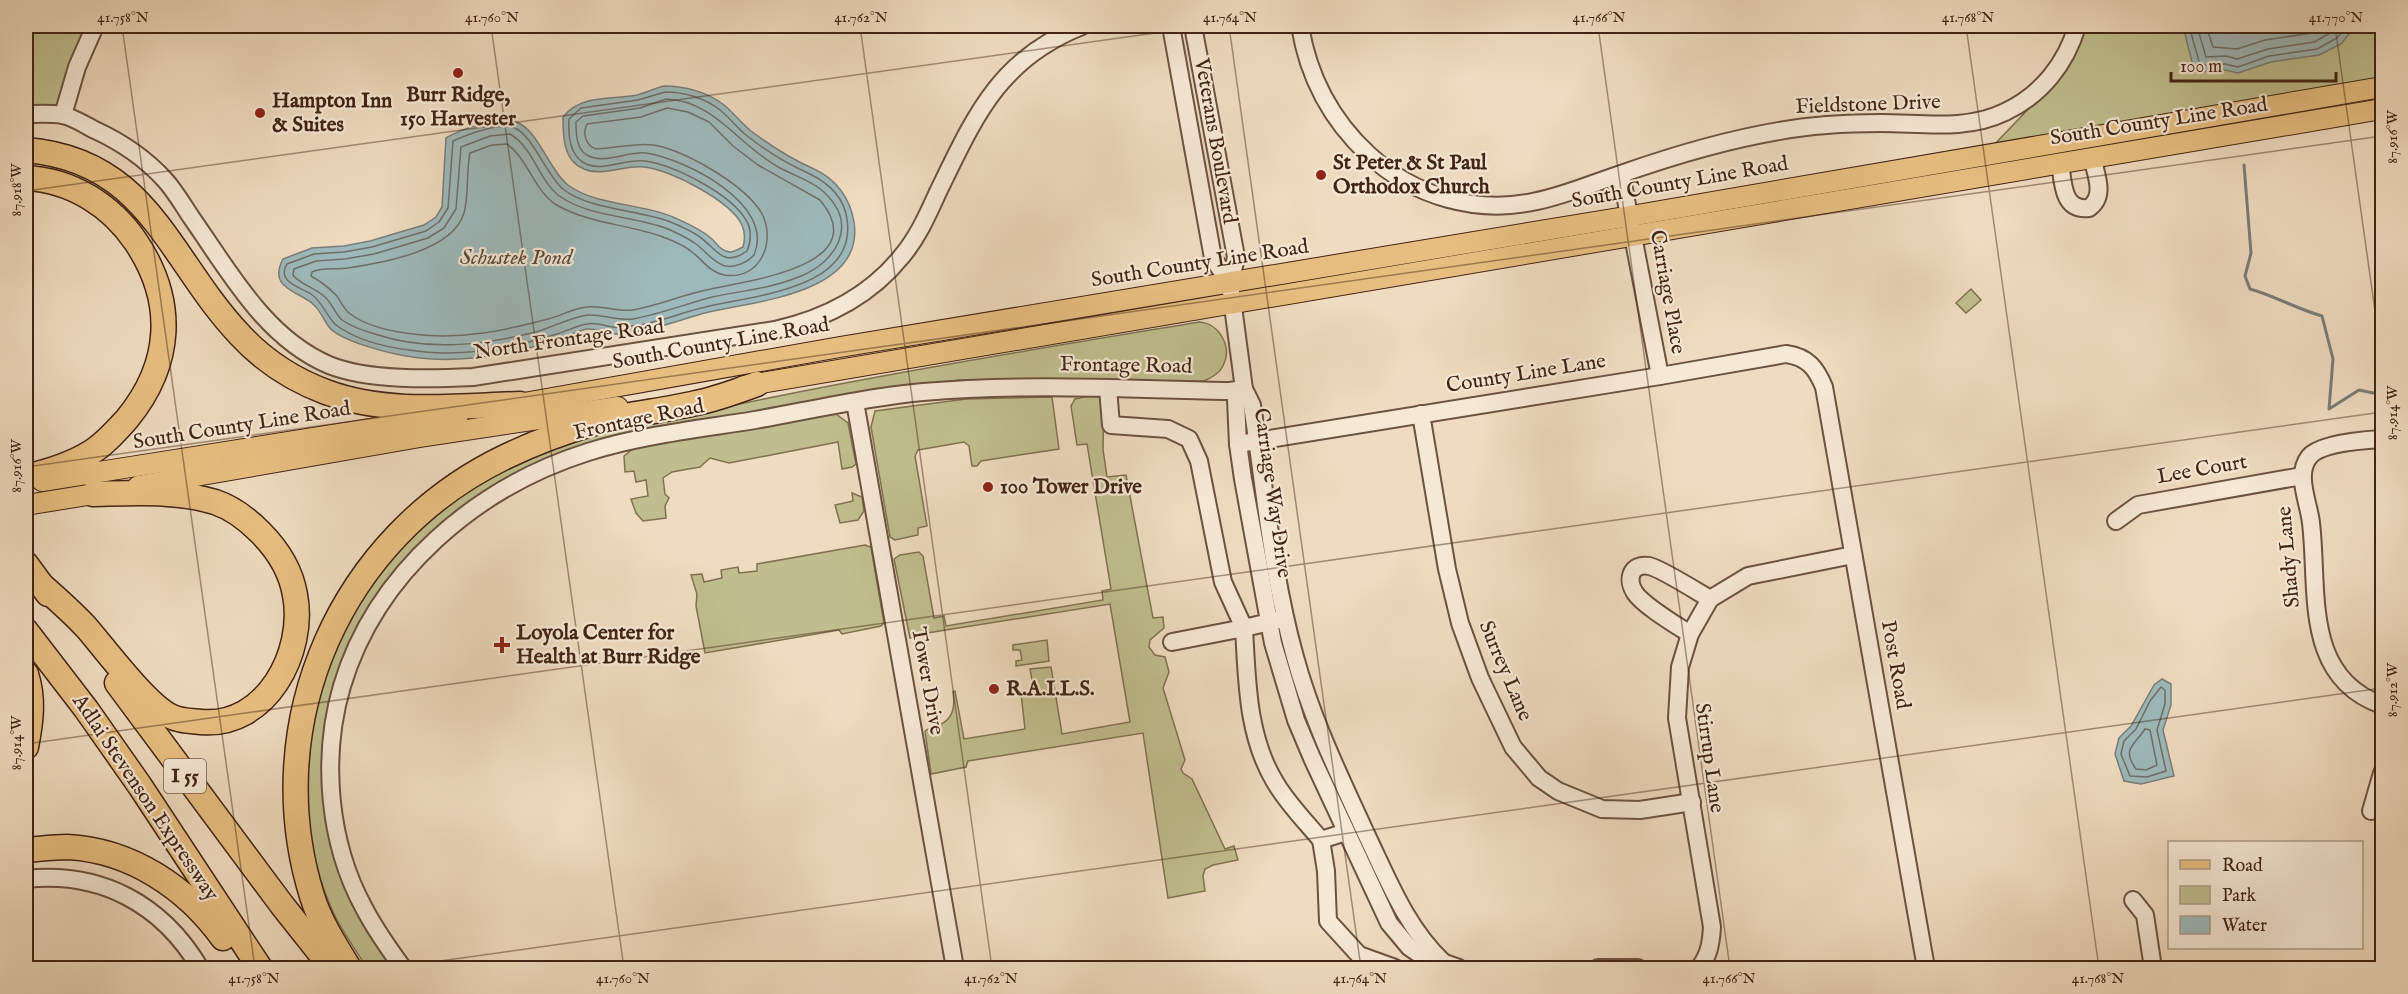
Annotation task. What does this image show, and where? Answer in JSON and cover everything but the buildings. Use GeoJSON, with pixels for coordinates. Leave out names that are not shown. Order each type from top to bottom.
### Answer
{"type":"FeatureCollection","features":[{"type":"Feature","properties":{"kind":"highway"},"geometry":{"type":"LineString","coordinates":[[26,150],[73,159],[95,169],[121,186],[144,207],[239,334],[263,357],[296,378],[325,392],[371,403],[409,406],[520,404]]}},
{"type":"Feature","properties":{"kind":"highway"},"geometry":{"type":"LineString","coordinates":[[26,178],[45,180],[78,192],[104,207],[128,230],[152,268],[160,292],[164,328],[161,357],[154,380],[139,405],[116,431],[90,453],[45,473],[26,477]]}},
{"type":"Feature","properties":{"kind":"highway"},"geometry":{"type":"LineString","coordinates":[[349,969],[324,926],[312,896],[297,824],[296,786],[297,753],[310,684],[337,617],[357,585],[393,538],[410,523],[444,496],[503,458],[597,422],[711,400],[757,384]]}},
{"type":"Feature","properties":{"kind":"highway"},"geometry":{"type":"LineString","coordinates":[[32,574],[84,625],[152,702],[170,716],[205,723],[234,719],[269,695],[282,673],[292,648],[297,624],[297,609],[293,587],[285,565],[264,536],[234,510],[215,502],[164,493],[93,494]]}},
{"type":"Feature","properties":{"kind":"highway","name":"Adlai Stevenson Expressway"},"geometry":{"type":"LineString","coordinates":[[32,574],[275,896],[333,969]]}},
{"type":"Feature","properties":{"kind":"highway","name":"Adlai Stevenson Expressway"},"geometry":{"type":"LineString","coordinates":[[26,631],[86,709],[140,786],[260,969]]}},
{"type":"Feature","properties":{"kind":"highway"},"geometry":{"type":"LineString","coordinates":[[26,674],[30,689],[32,718],[26,747]]}},
{"type":"Feature","properties":{"kind":"highway"},"geometry":{"type":"LineString","coordinates":[[26,850],[68,847],[130,861],[159,877],[186,896],[207,917],[230,948],[250,969]]}},
{"type":"Feature","properties":{"kind":"main road","name":"South County Line Road"},"geometry":{"type":"LineString","coordinates":[[26,505],[242,466],[757,384],[1234,303],[1632,226],[2382,87]]}},
{"type":"Feature","properties":{"kind":"main road","name":"South County Line Road"},"geometry":{"type":"LineString","coordinates":[[26,484],[300,441],[840,347],[1230,284],[2092,158],[2382,109]]}},
{"type":"Feature","properties":{"kind":"street"},"geometry":{"type":"LineString","coordinates":[[63,115],[77,67],[95,26]]}},
{"type":"Feature","properties":{"kind":"street","name":"North Frontage Road"},"geometry":{"type":"LineString","coordinates":[[26,114],[63,115],[110,137],[148,164],[166,181],[244,293],[267,321],[295,346],[330,366],[358,372],[428,379],[473,377],[775,330],[802,324],[849,302],[870,288],[903,256],[928,214],[977,114],[1009,72],[1046,44],[1082,26]]}},
{"type":"Feature","properties":{"kind":"street","name":"Veterans Boulevard"},"geometry":{"type":"LineString","coordinates":[[1171,26],[1213,258],[1230,284]]}},
{"type":"Feature","properties":{"kind":"street","name":"Veterans Boulevard"},"geometry":{"type":"LineString","coordinates":[[1193,26],[1236,257],[1230,284]]}},
{"type":"Feature","properties":{"kind":"street","name":"Fieldstone Drive"},"geometry":{"type":"LineString","coordinates":[[1300,26],[1316,83],[1343,127],[1385,170],[1413,186],[1452,201],[1512,205],[1540,201],[1730,141],[1796,128],[1854,123],[1955,124],[1987,119],[2019,104],[2053,75],[2068,49],[2077,26]]}},
{"type":"Feature","properties":{"kind":"street"},"geometry":{"type":"LineString","coordinates":[[2060,162],[2065,194],[2070,204],[2078,208],[2089,208],[2098,199],[2099,191],[2092,158]]}},
{"type":"Feature","properties":{"kind":"street"},"geometry":{"type":"LineString","coordinates":[[1621,174],[1632,226]]}},
{"type":"Feature","properties":{"kind":"street","name":"Carriage Place"},"geometry":{"type":"LineString","coordinates":[[1632,226],[1660,376]]}},
{"type":"Feature","properties":{"kind":"street"},"geometry":{"type":"LineString","coordinates":[[1230,284],[1244,389]]}},
{"type":"Feature","properties":{"kind":"street","name":"County Line Lane"},"geometry":{"type":"LineString","coordinates":[[1238,444],[1786,354],[1797,356],[1817,370]]}},
{"type":"Feature","properties":{"kind":"street","name":"Post Road"},"geometry":{"type":"LineString","coordinates":[[1817,370],[1824,387],[1926,969]]}},
{"type":"Feature","properties":{"kind":"street","name":"Frontage Road"},"geometry":{"type":"LineString","coordinates":[[403,969],[363,907],[349,876],[333,813],[331,750],[334,712],[349,664],[382,602],[409,566],[434,540],[503,489],[563,460],[640,439],[920,393],[999,387],[1230,391],[1244,389]]}},
{"type":"Feature","properties":{"kind":"street"},"geometry":{"type":"LineString","coordinates":[[1108,388],[1111,425],[1168,429],[1189,439],[1199,461],[1223,582],[1244,628],[1249,698],[1255,739],[1275,782],[1321,840],[1326,871],[1328,921],[1359,955],[1395,969]]}},
{"type":"Feature","properties":{"kind":"street","name":"Carriage Way Drive"},"geometry":{"type":"LineString","coordinates":[[1277,620],[1252,405],[1244,389],[1236,400],[1238,444],[1277,620],[1312,758],[1389,923],[1420,963],[1443,962]]}},
{"type":"Feature","properties":{"kind":"street","name":"Tower Drive"},"geometry":{"type":"LineString","coordinates":[[855,402],[955,969]]}},
{"type":"Feature","properties":{"kind":"street","name":"Surrey Lane"},"geometry":{"type":"LineString","coordinates":[[1421,414],[1448,569],[1460,623],[1480,678],[1513,747],[1539,778],[1558,792],[1602,809],[1640,810],[1692,802]]}},
{"type":"Feature","properties":{"kind":"street","name":"Shady Lane"},"geometry":{"type":"LineString","coordinates":[[2382,439],[2323,448],[2310,455],[2304,465],[2302,476],[2311,522],[2314,600],[2318,624],[2327,653],[2343,679],[2358,693],[2382,705]]}},
{"type":"Feature","properties":{"kind":"street","name":"Lee Court"},"geometry":{"type":"LineString","coordinates":[[2116,521],[2138,505],[2302,476]]}},
{"type":"Feature","properties":{"kind":"street","name":"Stirrup Lane"},"geometry":{"type":"LineString","coordinates":[[1699,969],[1706,961],[1712,927],[1677,718],[1680,667],[1690,634],[1710,599],[1748,576],[1853,555]]}},
{"type":"Feature","properties":{"kind":"street"},"geometry":{"type":"LineString","coordinates":[[1690,634],[1635,593],[1630,580],[1632,571],[1637,567],[1650,566],[1710,599]]}},
{"type":"Feature","properties":{"kind":"street"},"geometry":{"type":"LineString","coordinates":[[1172,642],[1277,620]]}},
{"type":"Feature","properties":{"kind":"street","name":"Carriage Way Drive"},"geometry":{"type":"LineString","coordinates":[[1299,700],[1328,751],[1404,914],[1432,952],[1443,962],[1459,969]]}},
{"type":"Feature","properties":{"kind":"street"},"geometry":{"type":"LineString","coordinates":[[2371,811],[2382,773]]}},
{"type":"Feature","properties":{"kind":"street"},"geometry":{"type":"LineString","coordinates":[[1321,840],[1346,832]]}},
{"type":"Feature","properties":{"kind":"street"},"geometry":{"type":"LineString","coordinates":[[26,879],[65,877],[106,887],[129,897],[152,911],[175,932],[200,969]]}},
{"type":"Feature","properties":{"kind":"street"},"geometry":{"type":"LineString","coordinates":[[1372,888],[1388,880]]}},
{"type":"Feature","properties":{"kind":"street"},"geometry":{"type":"LineString","coordinates":[[2133,900],[2145,915],[2153,969]]}},
{"type":"Feature","properties":{"kind":"street"},"geometry":{"type":"LineString","coordinates":[[1598,969],[1638,969]]}},
{"type":"Feature","properties":{"kind":"green space"},"geometry":{"type":"Polygon","coordinates":[[[26,26],[95,26],[63,115],[26,114],[26,26]]]}},
{"type":"Feature","properties":{"kind":"green space"},"geometry":{"type":"Polygon","coordinates":[[[2084,26],[2382,26],[2382,80],[1993,146],[2061,75],[2084,26]]]}},
{"type":"Feature","properties":{"kind":"green space"},"geometry":{"type":"Polygon","coordinates":[[[1971,289],[1981,300],[1966,313],[1956,303],[1971,289]]]}},
{"type":"Feature","properties":{"kind":"green space"},"geometry":{"type":"Polygon","coordinates":[[[1199,322],[1206,323],[1218,331],[1226,351],[1226,359],[1221,369],[1204,381],[959,380],[850,397],[545,460],[516,474],[467,504],[444,522],[400,566],[330,707],[334,854],[349,898],[395,968],[367,968],[336,918],[316,864],[310,837],[307,780],[308,751],[313,723],[332,655],[350,619],[372,585],[397,554],[425,525],[456,499],[530,453],[596,434],[884,376],[1199,322]]]}},
{"type":"Feature","properties":{"kind":"green space"},"geometry":{"type":"Polygon","coordinates":[[[1089,396],[1100,397],[1104,402],[1103,449],[1107,477],[1126,475],[1153,618],[1163,617],[1164,628],[1150,640],[1149,647],[1155,655],[1165,657],[1169,672],[1163,688],[1185,760],[1181,769],[1192,779],[1225,849],[1234,846],[1238,860],[1205,869],[1203,876],[1205,891],[1168,898],[1143,733],[968,761],[966,767],[931,774],[925,731],[951,716],[954,702],[953,692],[955,691],[964,739],[1025,729],[1021,693],[1034,691],[1030,669],[1051,667],[1062,734],[1130,722],[1110,604],[927,633],[910,638],[894,559],[900,555],[919,552],[923,556],[934,618],[944,616],[946,626],[1103,600],[1102,591],[1111,589],[1087,444],[1077,445],[1071,406],[1075,399],[1089,396]]]}},
{"type":"Feature","properties":{"kind":"green space"},"geometry":{"type":"Polygon","coordinates":[[[1052,397],[1059,449],[981,461],[977,466],[972,466],[969,446],[964,442],[918,450],[915,456],[927,526],[918,528],[918,535],[895,540],[890,537],[871,427],[875,411],[966,399],[1052,397]]]}},
{"type":"Feature","properties":{"kind":"green space"},"geometry":{"type":"Polygon","coordinates":[[[836,414],[848,423],[856,464],[852,467],[842,469],[838,442],[729,463],[710,458],[700,467],[672,472],[663,478],[665,494],[669,498],[665,506],[666,518],[643,521],[636,513],[631,499],[648,496],[646,480],[636,482],[634,471],[625,472],[624,456],[634,448],[836,414]]]}},
{"type":"Feature","properties":{"kind":"green space"},"geometry":{"type":"Polygon","coordinates":[[[852,493],[862,497],[864,511],[858,520],[840,523],[835,505],[853,501],[852,493]]]}},
{"type":"Feature","properties":{"kind":"green space"},"geometry":{"type":"Polygon","coordinates":[[[865,545],[871,547],[884,623],[881,626],[842,634],[839,630],[705,653],[696,606],[697,594],[691,575],[702,574],[704,582],[722,578],[721,570],[738,567],[739,573],[757,571],[757,564],[865,545]]]}},
{"type":"Feature","properties":{"kind":"green space"},"geometry":{"type":"Polygon","coordinates":[[[1047,640],[1049,661],[1016,666],[1016,661],[1022,660],[1020,650],[1013,650],[1013,645],[1047,640]]]}},
{"type":"Feature","properties":{"kind":"water"},"geometry":{"type":"Polygon","coordinates":[[[2183,26],[2349,26],[2349,34],[2341,44],[2319,55],[2271,62],[2238,73],[2225,70],[2201,72],[2194,70],[2183,26]]]}},
{"type":"Feature","properties":{"kind":"water","name":"Schustek Pond"},"geometry":{"type":"Polygon","coordinates":[[[664,86],[696,91],[718,100],[759,137],[789,157],[829,178],[845,197],[854,222],[853,246],[843,264],[826,279],[804,290],[779,297],[628,333],[615,334],[587,329],[520,350],[463,359],[425,359],[365,346],[343,337],[329,327],[314,304],[288,289],[280,280],[280,267],[283,259],[312,248],[344,246],[370,241],[424,225],[436,217],[442,207],[446,138],[470,127],[500,121],[516,122],[524,126],[555,171],[568,185],[579,192],[605,201],[660,212],[698,229],[727,252],[740,249],[743,247],[744,233],[736,216],[726,206],[698,188],[668,174],[644,167],[591,171],[577,165],[568,154],[564,140],[563,117],[570,110],[587,101],[637,95],[664,86]]]}},
{"type":"Feature","properties":{"kind":"water"},"geometry":{"type":"Polygon","coordinates":[[[2162,679],[2171,684],[2171,705],[2163,730],[2174,776],[2141,784],[2124,781],[2115,754],[2119,738],[2131,726],[2154,685],[2162,679]]]}},
{"type":"Feature","properties":{"kind":"waterway"},"geometry":{"type":"LineString","coordinates":[[2244,165],[2251,253],[2245,276],[2250,289],[2322,316],[2333,359],[2329,409],[2359,390],[2382,397]]}},
{"type":"Feature","properties":{"kind":"place","name":"Burr Ridge, 150 Harvester"},"geometry":{"type":"Point","coordinates":[458,73]}},
{"type":"Feature","properties":{"kind":"place","name":"Hampton Inn & Suites"},"geometry":{"type":"Point","coordinates":[260,113]}},
{"type":"Feature","properties":{"kind":"place","name":"St Peter & St Paul Orthodox Church"},"geometry":{"type":"Point","coordinates":[1321,175]}},
{"type":"Feature","properties":{"kind":"place","name":"100 Tower Drive"},"geometry":{"type":"Point","coordinates":[988,487]}},
{"type":"Feature","properties":{"kind":"place","name":"Loyola Center for Health at Burr Ridge"},"geometry":{"type":"Point","coordinates":[502,645]}},
{"type":"Feature","properties":{"kind":"place","name":"R.A.I.L.S."},"geometry":{"type":"Point","coordinates":[994,689]}}]}
